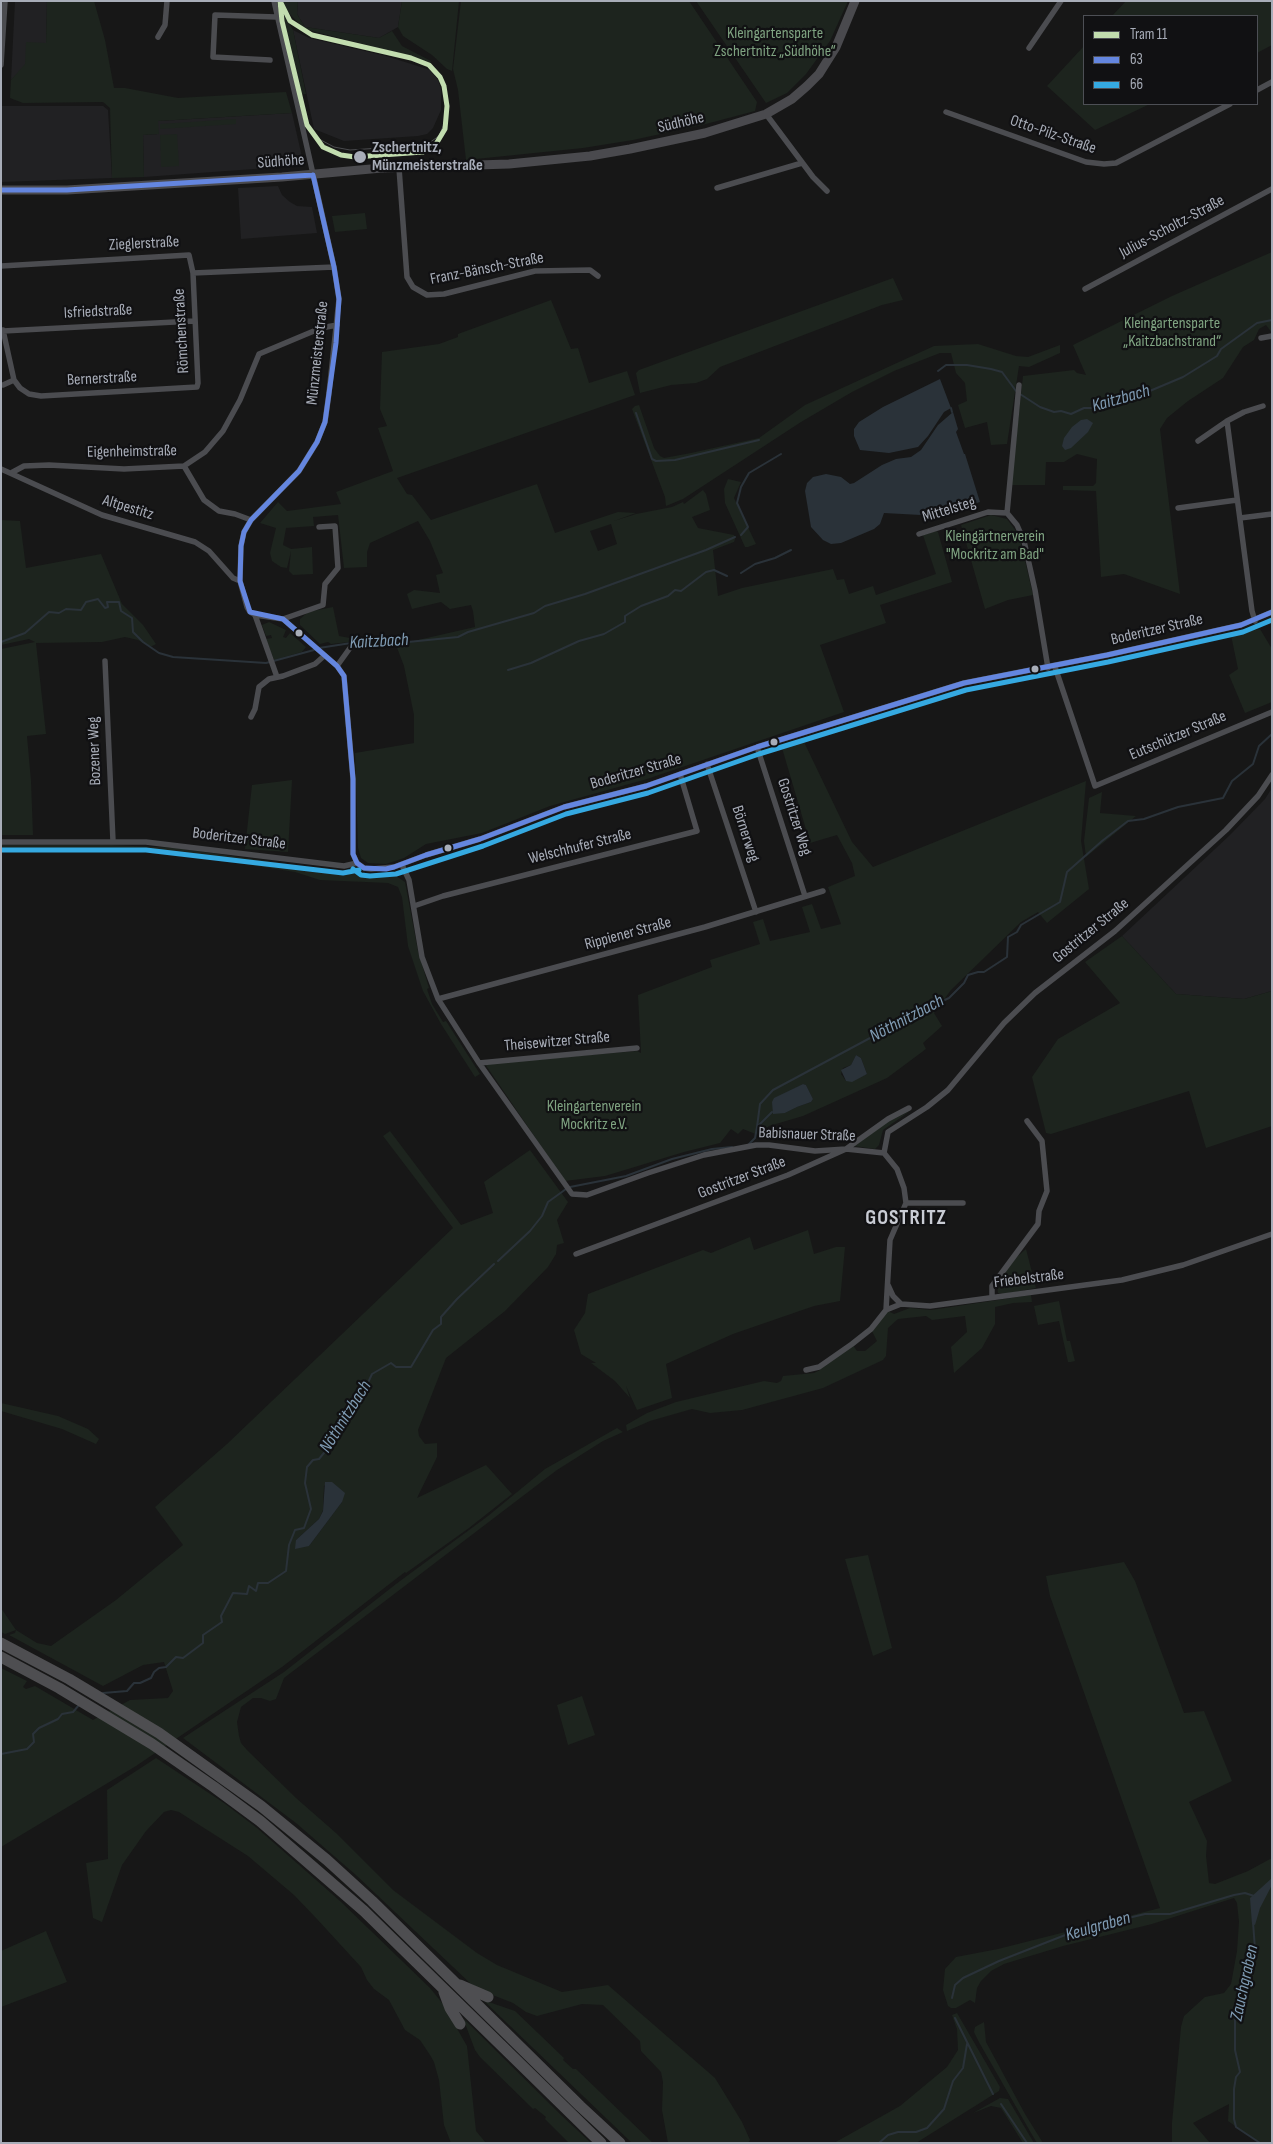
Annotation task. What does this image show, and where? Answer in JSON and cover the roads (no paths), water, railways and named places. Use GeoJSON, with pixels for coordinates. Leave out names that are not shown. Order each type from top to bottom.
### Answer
{"type":"FeatureCollection","features":[{"type":"Feature","properties":{"kind":"highway"},"geometry":{"type":"LineString","coordinates":[[1,1643],[91,1692],[190,1754],[261,1806],[364,1894],[620,2143]]}},
{"type":"Feature","properties":{"kind":"highway"},"geometry":{"type":"LineString","coordinates":[[1,1657],[89,1705],[177,1760],[245,1810],[301,1855],[364,1911],[601,2143]]}},
{"type":"Feature","properties":{"kind":"highway"},"geometry":{"type":"LineString","coordinates":[[456,1984],[488,1997]]}},
{"type":"Feature","properties":{"kind":"highway"},"geometry":{"type":"LineString","coordinates":[[443,1988],[450,2008],[460,2024]]}},
{"type":"Feature","properties":{"kind":"street"},"geometry":{"type":"LineString","coordinates":[[1,66],[5,1]]}},
{"type":"Feature","properties":{"kind":"street"},"geometry":{"type":"LineString","coordinates":[[158,37],[165,25],[167,1]]}},
{"type":"Feature","properties":{"kind":"street","name":"Münzmeisterstraße"},"geometry":{"type":"LineString","coordinates":[[274,1],[276,17],[334,266],[339,299],[325,422],[317,442],[299,471],[251,520],[244,532],[241,546],[240,581],[247,607],[255,615],[277,677]]}},
{"type":"Feature","properties":{"kind":"street","name":"Südhöhe"},"geometry":{"type":"LineString","coordinates":[[1,190],[68,190],[399,168],[481,166],[590,156],[705,133],[766,114],[792,99],[819,74],[836,48],[855,1]]}},
{"type":"Feature","properties":{"kind":"street"},"geometry":{"type":"LineString","coordinates":[[1030,48],[1061,1]]}},
{"type":"Feature","properties":{"kind":"street"},"geometry":{"type":"LineString","coordinates":[[270,60],[213,57],[215,15],[276,17]]}},
{"type":"Feature","properties":{"kind":"street"},"geometry":{"type":"LineString","coordinates":[[1258,89],[1272,82]]}},
{"type":"Feature","properties":{"kind":"street","name":"Otto-Pilz-Straße"},"geometry":{"type":"LineString","coordinates":[[946,112],[1086,162],[1104,164],[1116,163],[1228,105]]}},
{"type":"Feature","properties":{"kind":"street"},"geometry":{"type":"LineString","coordinates":[[766,114],[802,163],[828,191]]}},
{"type":"Feature","properties":{"kind":"street"},"geometry":{"type":"LineString","coordinates":[[717,188],[802,163]]}},
{"type":"Feature","properties":{"kind":"street","name":"Franz-Bänsch-Straße"},"geometry":{"type":"LineString","coordinates":[[399,168],[407,277],[413,287],[427,295],[444,294],[535,271],[590,270],[598,276]]}},
{"type":"Feature","properties":{"kind":"street","name":"Julius-Scholtz-Straße"},"geometry":{"type":"LineString","coordinates":[[1085,290],[1272,189]]}},
{"type":"Feature","properties":{"kind":"street","name":"Zieglerstraße"},"geometry":{"type":"LineString","coordinates":[[1,266],[189,256],[193,273]]}},
{"type":"Feature","properties":{"kind":"street"},"geometry":{"type":"LineString","coordinates":[[193,273],[334,266]]}},
{"type":"Feature","properties":{"kind":"street","name":"Römchenstraße"},"geometry":{"type":"LineString","coordinates":[[193,273],[197,387]]}},
{"type":"Feature","properties":{"kind":"street","name":"Isfriedstraße"},"geometry":{"type":"LineString","coordinates":[[2,330],[194,321]]}},
{"type":"Feature","properties":{"kind":"street","name":"Eigenheimstraße"},"geometry":{"type":"LineString","coordinates":[[11,473],[24,466],[49,464],[124,469],[184,466],[205,452],[224,431],[240,400],[259,354],[321,328],[337,325]]}},
{"type":"Feature","properties":{"kind":"street"},"geometry":{"type":"LineString","coordinates":[[2,330],[14,380],[3,385]]}},
{"type":"Feature","properties":{"kind":"street"},"geometry":{"type":"LineString","coordinates":[[1261,338],[1272,336]]}},
{"type":"Feature","properties":{"kind":"street","name":"Bernerstraße"},"geometry":{"type":"LineString","coordinates":[[14,380],[20,388],[29,394],[41,396],[197,387]]}},
{"type":"Feature","properties":{"kind":"street"},"geometry":{"type":"LineString","coordinates":[[1019,385],[1006,503],[1007,513],[1018,525],[1024,541],[1035,590],[1048,668]]}},
{"type":"Feature","properties":{"kind":"street"},"geometry":{"type":"LineString","coordinates":[[1198,441],[1227,421],[1263,406]]}},
{"type":"Feature","properties":{"kind":"street"},"geometry":{"type":"LineString","coordinates":[[1227,421],[1252,611],[1255,621]]}},
{"type":"Feature","properties":{"kind":"street"},"geometry":{"type":"LineString","coordinates":[[184,466],[204,500],[219,511],[251,520]]}},
{"type":"Feature","properties":{"kind":"street","name":"Altpestitz"},"geometry":{"type":"LineString","coordinates":[[1,469],[78,506],[102,515],[195,542],[209,551],[233,578],[240,581]]}},
{"type":"Feature","properties":{"kind":"street"},"geometry":{"type":"LineString","coordinates":[[1178,508],[1237,500]]}},
{"type":"Feature","properties":{"kind":"street","name":"Mittelsteg"},"geometry":{"type":"LineString","coordinates":[[918,534],[988,512],[1007,513]]}},
{"type":"Feature","properties":{"kind":"street"},"geometry":{"type":"LineString","coordinates":[[1240,518],[1272,514]]}},
{"type":"Feature","properties":{"kind":"street"},"geometry":{"type":"LineString","coordinates":[[255,615],[283,619],[323,606],[325,584],[338,568],[335,526],[319,528]]}},
{"type":"Feature","properties":{"kind":"street","name":"Boderitzer Straße"},"geometry":{"type":"LineString","coordinates":[[1,842],[113,841],[156,843],[344,866],[357,863],[371,870],[386,869],[480,839],[564,807],[646,786],[757,747],[964,683],[1055,667],[1255,621],[1272,612]]}},
{"type":"Feature","properties":{"kind":"street"},"geometry":{"type":"LineString","coordinates":[[283,619],[337,666],[344,676],[353,779],[353,846],[357,863]]}},
{"type":"Feature","properties":{"kind":"street"},"geometry":{"type":"LineString","coordinates":[[337,666],[353,643]]}},
{"type":"Feature","properties":{"kind":"street"},"geometry":{"type":"LineString","coordinates":[[251,717],[255,709],[259,687],[269,679],[315,664],[324,656]]}},
{"type":"Feature","properties":{"kind":"street","name":"Bozener Weg"},"geometry":{"type":"LineString","coordinates":[[105,661],[113,841]]}},
{"type":"Feature","properties":{"kind":"street","name":"Eutschützer Straße"},"geometry":{"type":"LineString","coordinates":[[1055,667],[1095,786],[1272,712]]}},
{"type":"Feature","properties":{"kind":"street","name":"Gostritzer Weg"},"geometry":{"type":"LineString","coordinates":[[757,747],[805,896]]}},
{"type":"Feature","properties":{"kind":"street","name":"Börnerweg"},"geometry":{"type":"LineString","coordinates":[[707,764],[756,912]]}},
{"type":"Feature","properties":{"kind":"street","name":"Welschhufer Straße"},"geometry":{"type":"LineString","coordinates":[[414,906],[444,896],[697,831],[680,774]]}},
{"type":"Feature","properties":{"kind":"street","name":"Gostritzer Straße"},"geometry":{"type":"LineString","coordinates":[[884,1153],[888,1132],[927,1107],[948,1090],[1004,1023],[1035,993],[1116,931],[1226,830],[1258,796],[1272,775]]}},
{"type":"Feature","properties":{"kind":"street","name":"Babisnauer Straße"},"geometry":{"type":"LineString","coordinates":[[402,865],[409,880],[422,957],[438,999],[479,1063],[572,1194],[587,1195],[696,1158],[756,1145],[815,1151],[846,1149],[884,1153]]}},
{"type":"Feature","properties":{"kind":"street","name":"Rippiener Straße"},"geometry":{"type":"LineString","coordinates":[[438,999],[756,912],[823,891]]}},
{"type":"Feature","properties":{"kind":"street","name":"Theisewitzer Straße"},"geometry":{"type":"LineString","coordinates":[[479,1063],[637,1048]]}},
{"type":"Feature","properties":{"kind":"street","name":"Gostritzer Straße"},"geometry":{"type":"LineString","coordinates":[[576,1254],[788,1176],[846,1149],[909,1108]]}},
{"type":"Feature","properties":{"kind":"street"},"geometry":{"type":"LineString","coordinates":[[992,1298],[992,1286],[1038,1224],[1039,1211],[1047,1191],[1042,1141],[1027,1121]]}},
{"type":"Feature","properties":{"kind":"street"},"geometry":{"type":"LineString","coordinates":[[884,1153],[897,1169],[904,1188],[906,1203],[890,1240],[886,1310]]}},
{"type":"Feature","properties":{"kind":"street"},"geometry":{"type":"LineString","coordinates":[[906,1203],[963,1203]]}},
{"type":"Feature","properties":{"kind":"street","name":"Friebelstraße"},"geometry":{"type":"LineString","coordinates":[[806,1370],[819,1367],[871,1329],[886,1310],[901,1304],[930,1306],[1122,1280],[1183,1265],[1272,1234]]}},
{"type":"Feature","properties":{"kind":"street"},"geometry":{"type":"LineString","coordinates":[[887,1284],[893,1296],[901,1304]]}},
{"type":"Feature","properties":{"kind":"waterway","name":"Kaitzbach"},"geometry":{"type":"LineString","coordinates":[[1020,394],[1040,407],[1054,412],[1061,411],[1071,414],[1084,408],[1102,408],[1119,396],[1126,401],[1183,377],[1217,356],[1221,349],[1257,323],[1272,320]]}},
{"type":"Feature","properties":{"kind":"waterway","name":"Kaitzbach"},"geometry":{"type":"LineString","coordinates":[[938,371],[946,365],[967,365],[991,369],[1002,372],[1016,391]]}},
{"type":"Feature","properties":{"kind":"waterway"},"geometry":{"type":"LineString","coordinates":[[951,408],[952,412]]}},
{"type":"Feature","properties":{"kind":"waterway"},"geometry":{"type":"LineString","coordinates":[[636,413],[652,459],[656,461],[675,460],[759,440]]}},
{"type":"Feature","properties":{"kind":"waterway","name":"Kaitzbach"},"geometry":{"type":"LineString","coordinates":[[741,535],[748,527],[737,503],[741,487],[749,473],[781,454]]}},
{"type":"Feature","properties":{"kind":"waterway","name":"Kaitzbach"},"geometry":{"type":"LineString","coordinates":[[356,644],[398,643],[458,637],[468,632],[534,613],[545,606],[585,594],[706,550],[735,537]]}},
{"type":"Feature","properties":{"kind":"waterway"},"geometry":{"type":"LineString","coordinates":[[741,573],[755,564],[775,558],[791,550]]}},
{"type":"Feature","properties":{"kind":"waterway"},"geometry":{"type":"LineString","coordinates":[[508,670],[531,663],[579,641],[604,634],[625,622],[625,616],[641,606],[668,596],[675,590],[681,591],[706,572],[714,570],[727,576]]}},
{"type":"Feature","properties":{"kind":"waterway","name":"Kaitzbach"},"geometry":{"type":"LineString","coordinates":[[1,642],[25,633],[49,612],[59,613],[66,609],[81,610],[86,602],[98,599],[105,608],[108,607],[107,602],[119,602],[121,611],[132,618],[133,632],[159,653],[173,657],[266,663],[314,650]]}},
{"type":"Feature","properties":{"kind":"waterway","name":"Kaitzbach"},"geometry":{"type":"LineString","coordinates":[[319,648],[351,643]]}},
{"type":"Feature","properties":{"kind":"waterway","name":"Nöthnitzbach"},"geometry":{"type":"LineString","coordinates":[[757,1127],[760,1104],[773,1090],[913,1015],[949,998],[964,983],[968,975],[984,972],[1007,957],[1008,937],[1017,932],[1021,925],[1060,902],[1067,872],[1128,821],[1144,819],[1178,807],[1223,798],[1232,781],[1253,764],[1259,746],[1272,734]]}},
{"type":"Feature","properties":{"kind":"waterway","name":"Nöthnitzbach"},"geometry":{"type":"LineString","coordinates":[[749,1144],[755,1138],[757,1127],[772,1112]]}},
{"type":"Feature","properties":{"kind":"waterway","name":"Nöthnitzbach"},"geometry":{"type":"LineString","coordinates":[[570,1187],[626,1176],[672,1159],[712,1149],[732,1147]]}},
{"type":"Feature","properties":{"kind":"waterway","name":"Nöthnitzbach"},"geometry":{"type":"LineString","coordinates":[[498,1261],[530,1231],[542,1216],[548,1202],[566,1189]]}},
{"type":"Feature","properties":{"kind":"waterway","name":"Nöthnitzbach"},"geometry":{"type":"LineString","coordinates":[[103,1693],[127,1691],[134,1683],[140,1683],[151,1678],[154,1672],[159,1668],[166,1667],[176,1657],[183,1658],[203,1643],[203,1635],[222,1622],[221,1616],[233,1593],[247,1594],[249,1586],[256,1591],[258,1583],[268,1583],[286,1571],[289,1545],[295,1530],[304,1528],[311,1509],[305,1483],[307,1467],[313,1460],[319,1459],[336,1438],[337,1427],[350,1414],[353,1405],[359,1402],[372,1374],[391,1363],[396,1367],[411,1367],[433,1330],[441,1324],[441,1317],[494,1264]]}},
{"type":"Feature","properties":{"kind":"waterway","name":"Nöthnitzbach"},"geometry":{"type":"LineString","coordinates":[[1,1754],[27,1749],[34,1742],[33,1734],[39,1728],[58,1719],[62,1714],[73,1712],[79,1705]]}},
{"type":"Feature","properties":{"kind":"waterway","name":"Keulgraben"},"geometry":{"type":"LineString","coordinates":[[952,1998],[955,1985],[963,1978],[999,1961],[1078,1930],[1145,1914],[1170,1914],[1234,1895],[1245,1893],[1254,1896]]}},
{"type":"Feature","properties":{"kind":"waterway","name":"Zauchgraben"},"geometry":{"type":"LineString","coordinates":[[1253,1922],[1255,1949],[1244,2001],[1235,2019],[1235,2050],[1240,2072],[1236,2077],[1234,2089],[1234,2119],[1236,2127],[1260,2143]]}},
{"type":"Feature","properties":{"kind":"waterway","name":"Keulgraben"},"geometry":{"type":"LineString","coordinates":[[955,2018],[993,2094]]}},
{"type":"Feature","properties":{"kind":"waterway"},"geometry":{"type":"LineString","coordinates":[[879,2143],[888,2135],[898,2132],[916,2132],[927,2128],[944,2109],[953,2081],[963,2068],[967,2044]]}},
{"type":"Feature","properties":{"kind":"waterway","name":"Keulgraben"},"geometry":{"type":"LineString","coordinates":[[1001,2104],[1027,2143]]}},
{"type":"Feature","properties":{"kind":"tram line","name":"11"},"geometry":{"type":"LineString","coordinates":[[280,1],[290,21],[312,35],[411,58],[429,65],[440,77],[444,86],[447,106],[445,129],[436,144],[423,152],[355,157],[341,155],[323,147],[307,125],[282,21],[280,1]]}},
{"type":"Feature","properties":{"kind":"tram line"},"geometry":{"type":"LineString","coordinates":[[304,114],[319,139],[334,147],[350,150],[426,145],[439,136],[447,117]]}},
{"type":"Feature","properties":{"kind":"place","name":"Zschertnitz, Münzmeisterstraße"},"geometry":{"type":"Point","coordinates":[360,157]}},
{"type":"Feature","properties":{"kind":"district","name":"GOSTRITZ"},"geometry":{"type":"Point","coordinates":[906,1219]}},
{"type":"Feature","properties":{"kind":"park label","name":"Kleingartensparte Zschertnitz „Südhöhe“"},"geometry":{"type":"Point","coordinates":[775,43]}},
{"type":"Feature","properties":{"kind":"park label","name":"Kleingartensparte „Kaitzbachstrand“"},"geometry":{"type":"Point","coordinates":[1172,333]}},
{"type":"Feature","properties":{"kind":"park label","name":"Kleingärtnerverein \"Mockritz am Bad\""},"geometry":{"type":"Point","coordinates":[995,546]}},
{"type":"Feature","properties":{"kind":"park label","name":"Kleingartenverein Mockritz e.V."},"geometry":{"type":"Point","coordinates":[594,1116]}}]}
